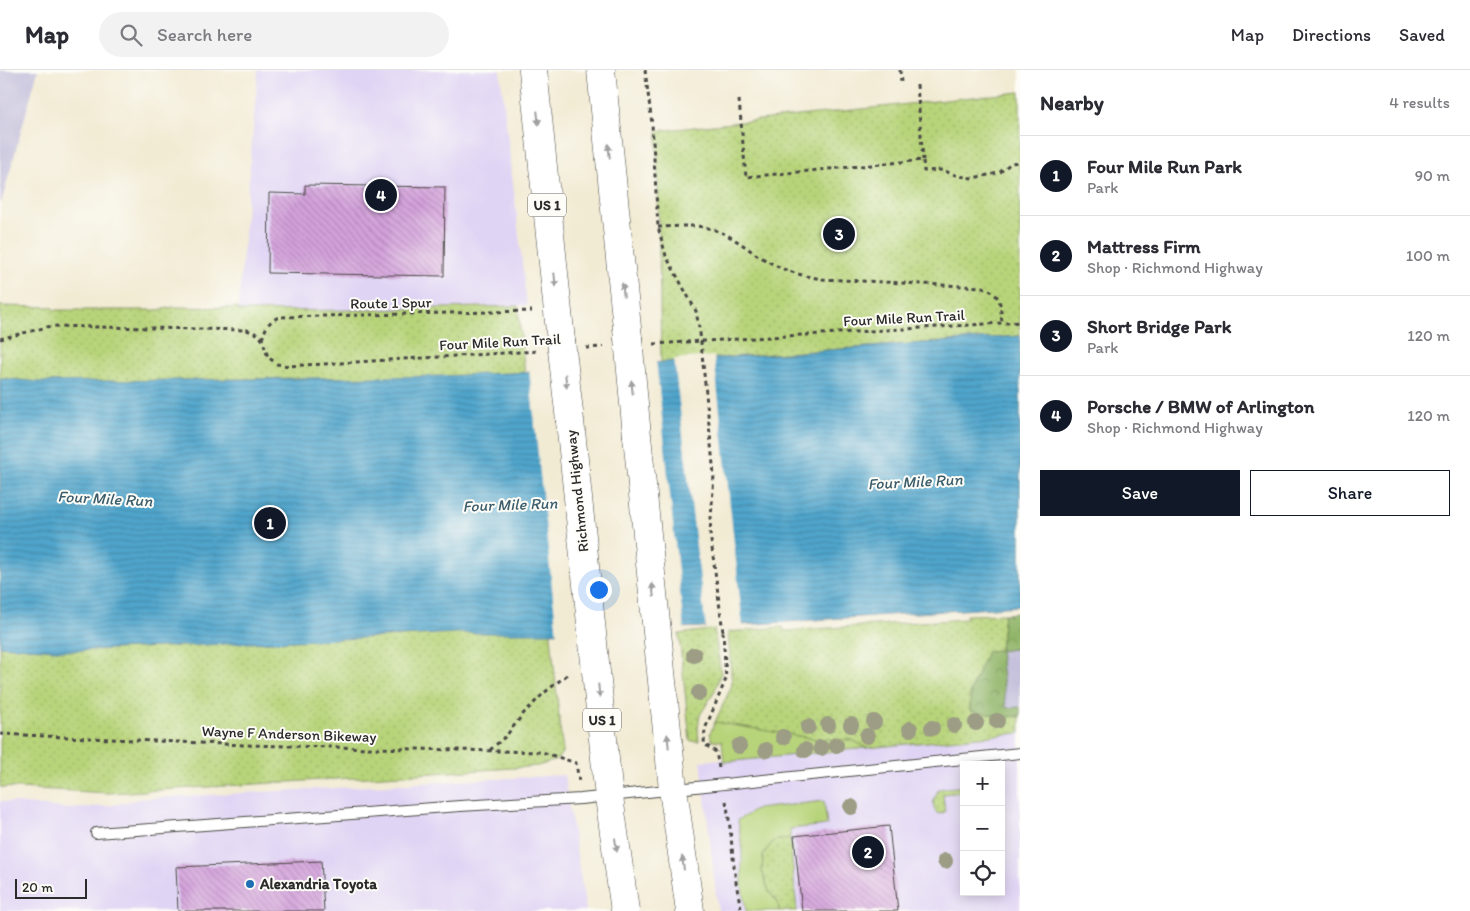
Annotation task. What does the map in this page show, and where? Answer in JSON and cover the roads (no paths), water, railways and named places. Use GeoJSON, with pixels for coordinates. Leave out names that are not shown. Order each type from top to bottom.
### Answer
{"type":"FeatureCollection","features":[{"type":"Feature","properties":{"kind":"highway","name":"Richmond Highway"},"geometry":{"type":"LineString","coordinates":[[533,70],[609,797],[625,911]]}},
{"type":"Feature","properties":{"kind":"highway"},"geometry":{"type":"LineString","coordinates":[[600,70],[673,789],[690,911]]}},
{"type":"Feature","properties":{"kind":"lane"},"geometry":{"type":"LineString","coordinates":[[96,833],[609,797],[1020,754]]}},
{"type":"Feature","properties":{"kind":"water","name":"Four Mile Run"},"geometry":{"type":"Polygon","coordinates":[[[1020,336],[1020,606],[712,627],[550,633],[455,633],[70,651],[0,646],[0,378],[40,382],[442,376],[530,372],[1020,336]]]}},
{"type":"Feature","properties":{"kind":"place","name":"Porsche / BMW of Arlington"},"geometry":{"type":"Point","coordinates":[381,195]}},
{"type":"Feature","properties":{"kind":"place","name":"Short Bridge Park"},"geometry":{"type":"Point","coordinates":[839,234]}},
{"type":"Feature","properties":{"kind":"place","name":"Four Mile Run Park"},"geometry":{"type":"Point","coordinates":[270,523]}},
{"type":"Feature","properties":{"kind":"place","name":"Mattress Firm"},"geometry":{"type":"Point","coordinates":[868,852]}},
{"type":"Feature","properties":{"kind":"place","name":"Alexandria Toyota"},"geometry":{"type":"Point","coordinates":[250,884]}}]}
